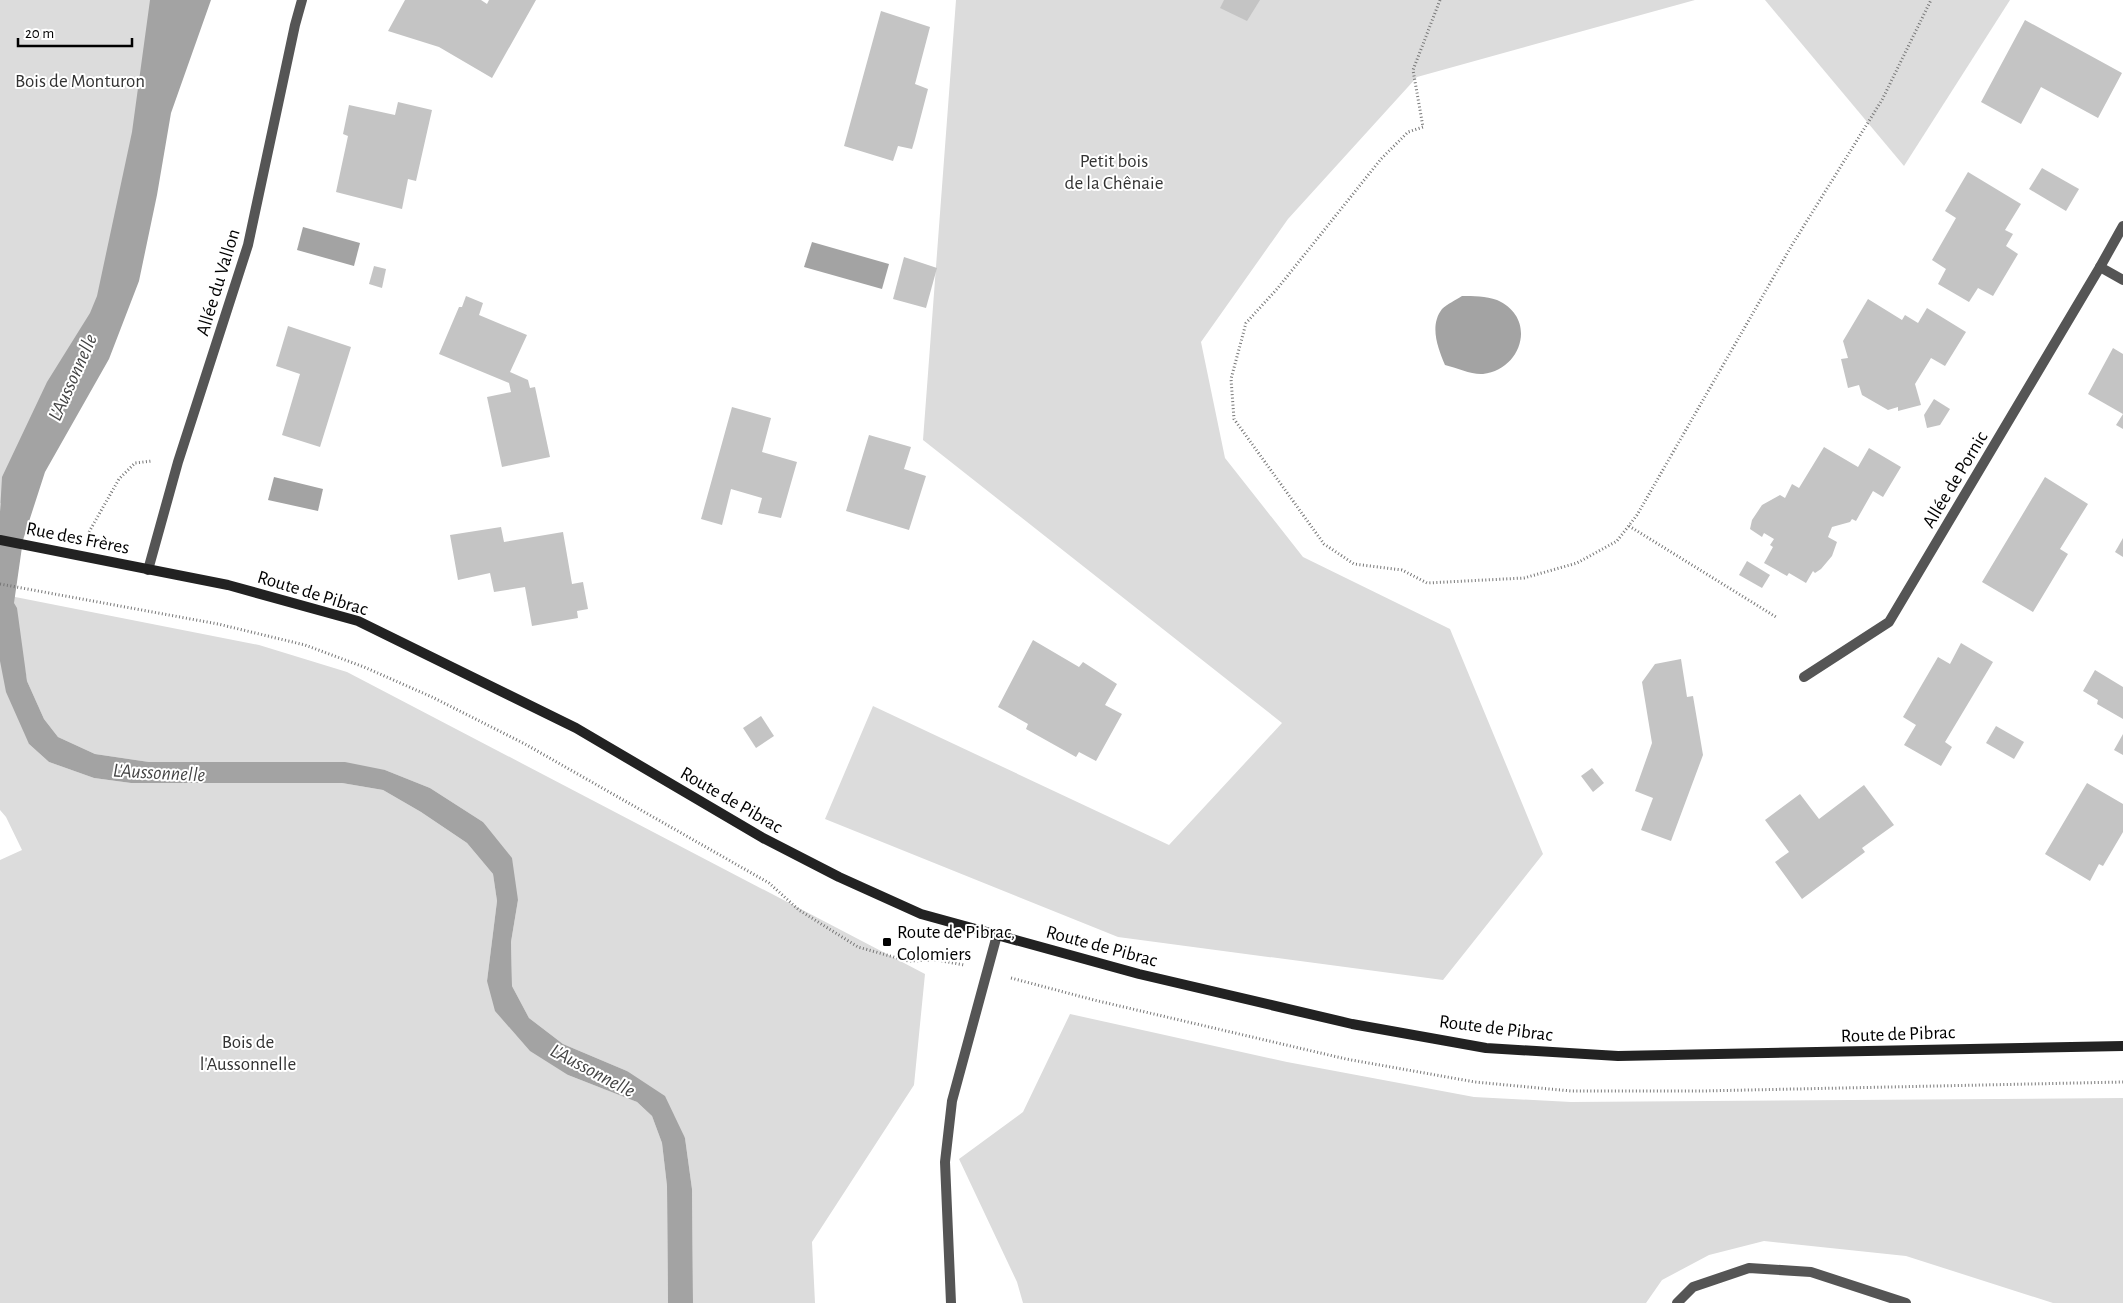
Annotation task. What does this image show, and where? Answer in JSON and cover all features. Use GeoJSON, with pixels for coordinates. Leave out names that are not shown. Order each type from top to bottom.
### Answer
{"type":"FeatureCollection","features":[{"type":"Feature","properties":{"kind":"main road","name":"Rue des Frères"},"geometry":{"type":"LineString","coordinates":[[0,540],[148,570]]}},
{"type":"Feature","properties":{"kind":"main road","name":"Route de Pibrac"},"geometry":{"type":"LineString","coordinates":[[148,570],[228,585],[358,621],[576,728],[763,838],[839,877],[921,914],[1139,974],[1352,1024],[1486,1048],[1618,1056],[2123,1046]]}},
{"type":"Feature","properties":{"kind":"street","name":"Allée du Vallon"},"geometry":{"type":"LineString","coordinates":[[148,570],[178,462],[248,245],[295,24],[302,0]]}},
{"type":"Feature","properties":{"kind":"street","name":"Allée de Pornic"},"geometry":{"type":"LineString","coordinates":[[1804,677],[1889,622],[2123,226]]}},
{"type":"Feature","properties":{"kind":"street"},"geometry":{"type":"LineString","coordinates":[[2100,267],[2123,280]]}},
{"type":"Feature","properties":{"kind":"street"},"geometry":{"type":"LineString","coordinates":[[951,1303],[945,1162],[952,1101],[997,935]]}},
{"type":"Feature","properties":{"kind":"street"},"geometry":{"type":"LineString","coordinates":[[1677,1303],[1693,1287],[1749,1268],[1811,1272],[1906,1303]]}},
{"type":"Feature","properties":{"kind":"path"},"geometry":{"type":"LineString","coordinates":[[1440,0],[1413,70],[1423,127],[1408,132],[1381,159],[1277,289],[1246,323],[1232,379],[1234,419],[1324,544],[1354,564],[1402,570],[1427,583],[1524,578],[1577,563],[1617,541],[1642,507],[1792,245],[1882,100],[1931,0]]}},
{"type":"Feature","properties":{"kind":"path"},"geometry":{"type":"LineString","coordinates":[[88,533],[119,479],[135,463],[158,460],[178,462]]}},
{"type":"Feature","properties":{"kind":"path"},"geometry":{"type":"LineString","coordinates":[[1629,526],[1776,617]]}},
{"type":"Feature","properties":{"kind":"path"},"geometry":{"type":"LineString","coordinates":[[0,584],[218,624],[305,645],[364,667],[432,697],[525,744],[769,883],[799,910],[858,947],[908,961],[937,960],[959,964]]}},
{"type":"Feature","properties":{"kind":"green space","name":"Bois de Monturon"},"geometry":{"type":"Polygon","coordinates":[[[0,0],[177,0],[123,263],[14,506],[0,503],[0,0]]]}},
{"type":"Feature","properties":{"kind":"green space","name":"Petit bois de la Chênaie"},"geometry":{"type":"Polygon","coordinates":[[[956,0],[1695,0],[1417,77],[1288,219],[1201,342],[1225,458],[1303,557],[1450,629],[1543,854],[1443,980],[1118,937],[825,819],[873,706],[1169,845],[1282,723],[923,440],[956,0]]]}},
{"type":"Feature","properties":{"kind":"green space"},"geometry":{"type":"Polygon","coordinates":[[[1765,0],[2010,0],[1904,166],[1765,0]]]}},
{"type":"Feature","properties":{"kind":"green space","name":"Bois de l'Aussonnelle"},"geometry":{"type":"Polygon","coordinates":[[[0,594],[259,645],[347,672],[925,974],[914,1085],[812,1242],[815,1303],[693,1303],[692,1189],[685,1138],[627,1071],[563,1044],[529,1018],[512,986],[511,942],[518,900],[483,822],[430,788],[385,770],[149,762],[95,754],[58,737],[44,719],[27,681],[25,669],[29,744],[49,762],[94,778],[131,783],[342,783],[383,790],[421,812],[467,843],[493,874],[497,901],[487,981],[568,1075],[637,1102],[652,1116],[662,1143],[667,1186],[668,1303],[0,1303],[0,860],[22,850],[6,817],[0,810],[0,594]]]}},
{"type":"Feature","properties":{"kind":"green space"},"geometry":{"type":"Polygon","coordinates":[[[1070,1014],[1287,1062],[1474,1097],[1571,1102],[2123,1098],[2123,1303],[2053,1303],[1906,1256],[1764,1241],[1709,1255],[1662,1280],[1646,1303],[1023,1303],[1017,1282],[959,1159],[1023,1112],[1070,1014]]]}},
{"type":"Feature","properties":{"kind":"water","name":"L'Aussonnelle"},"geometry":{"type":"Polygon","coordinates":[[[150,0],[211,0],[171,113],[157,195],[139,281],[109,359],[45,472],[23,540],[14,603],[17,608],[27,681],[44,719],[58,737],[95,754],[149,762],[345,762],[385,770],[430,788],[483,822],[512,858],[518,900],[511,942],[512,986],[529,1018],[563,1044],[627,1071],[665,1096],[685,1138],[692,1189],[693,1303],[668,1303],[667,1186],[662,1143],[652,1116],[637,1102],[568,1075],[530,1051],[495,1011],[487,981],[497,901],[493,874],[467,843],[421,812],[383,790],[342,783],[131,783],[94,778],[49,762],[29,744],[6,692],[0,661],[0,512],[2,477],[47,382],[90,313],[97,296],[132,132],[150,0]]]}},
{"type":"Feature","properties":{"kind":"water"},"geometry":{"type":"Polygon","coordinates":[[[303,227],[360,243],[354,266],[297,250],[303,227]]]}},
{"type":"Feature","properties":{"kind":"water"},"geometry":{"type":"Polygon","coordinates":[[[812,242],[889,264],[882,289],[804,267],[812,242]]]}},
{"type":"Feature","properties":{"kind":"water"},"geometry":{"type":"Polygon","coordinates":[[[1462,296],[1484,297],[1497,300],[1510,308],[1518,319],[1521,330],[1520,342],[1515,354],[1507,363],[1496,370],[1479,374],[1445,365],[1436,337],[1436,323],[1442,309],[1462,296]]]}},
{"type":"Feature","properties":{"kind":"water"},"geometry":{"type":"Polygon","coordinates":[[[274,477],[323,489],[318,511],[268,500],[274,477]]]}},
{"type":"Feature","properties":{"kind":"building"},"geometry":{"type":"Polygon","coordinates":[[[405,0],[481,0],[487,4],[489,0],[536,0],[492,78],[439,47],[388,31],[405,0]]]}},
{"type":"Feature","properties":{"kind":"building"},"geometry":{"type":"Polygon","coordinates":[[[1224,0],[1260,0],[1247,21],[1220,8],[1224,0]]]}},
{"type":"Feature","properties":{"kind":"building"},"geometry":{"type":"Polygon","coordinates":[[[881,11],[930,27],[915,84],[928,89],[915,139],[912,149],[898,146],[893,161],[844,146],[881,11]]]}},
{"type":"Feature","properties":{"kind":"building"},"geometry":{"type":"Polygon","coordinates":[[[2025,20],[2122,73],[2098,118],[2041,87],[2021,124],[1981,102],[2025,20]]]}},
{"type":"Feature","properties":{"kind":"building"},"geometry":{"type":"Polygon","coordinates":[[[398,102],[432,110],[416,181],[408,179],[402,209],[336,192],[348,136],[343,134],[349,105],[395,115],[398,102]]]}},
{"type":"Feature","properties":{"kind":"building"},"geometry":{"type":"Polygon","coordinates":[[[2042,168],[2079,189],[2066,211],[2029,189],[2042,168]]]}},
{"type":"Feature","properties":{"kind":"building"},"geometry":{"type":"Polygon","coordinates":[[[1968,172],[2021,204],[2005,230],[2013,234],[2006,246],[2018,254],[1993,296],[1978,288],[1969,302],[1938,284],[1946,269],[1932,260],[1956,218],[1945,211],[1968,172]]]}},
{"type":"Feature","properties":{"kind":"building"},"geometry":{"type":"Polygon","coordinates":[[[904,257],[937,268],[926,308],[893,299],[904,257]]]}},
{"type":"Feature","properties":{"kind":"building"},"geometry":{"type":"Polygon","coordinates":[[[374,266],[386,269],[382,288],[369,284],[374,266]]]}},
{"type":"Feature","properties":{"kind":"building"},"geometry":{"type":"Polygon","coordinates":[[[466,296],[483,303],[479,315],[527,335],[510,372],[528,380],[530,388],[535,387],[550,457],[502,467],[487,397],[511,392],[509,383],[439,354],[459,307],[462,307],[466,296]]]}},
{"type":"Feature","properties":{"kind":"building"},"geometry":{"type":"Polygon","coordinates":[[[1868,299],[1902,320],[1905,315],[1918,323],[1927,308],[1966,332],[1945,366],[1931,358],[1915,384],[1921,405],[1898,411],[1898,407],[1888,410],[1862,395],[1859,385],[1848,388],[1841,359],[1848,358],[1843,341],[1868,299]]]}},
{"type":"Feature","properties":{"kind":"building"},"geometry":{"type":"Polygon","coordinates":[[[288,326],[351,347],[320,447],[282,435],[300,374],[276,366],[288,326]]]}},
{"type":"Feature","properties":{"kind":"building"},"geometry":{"type":"Polygon","coordinates":[[[2113,348],[2123,354],[2123,414],[2088,394],[2113,348]]]}},
{"type":"Feature","properties":{"kind":"building"},"geometry":{"type":"Polygon","coordinates":[[[1934,399],[1950,409],[1940,425],[1927,428],[1924,415],[1934,399]]]}},
{"type":"Feature","properties":{"kind":"building"},"geometry":{"type":"Polygon","coordinates":[[[732,407],[771,418],[762,452],[797,462],[781,518],[758,513],[762,498],[731,489],[722,525],[701,519],[732,407]]]}},
{"type":"Feature","properties":{"kind":"building"},"geometry":{"type":"Polygon","coordinates":[[[2123,414],[2123,429],[2116,425],[2123,414]]]}},
{"type":"Feature","properties":{"kind":"building"},"geometry":{"type":"Polygon","coordinates":[[[869,435],[911,447],[904,469],[926,476],[909,530],[846,511],[869,435]]]}},
{"type":"Feature","properties":{"kind":"building"},"geometry":{"type":"Polygon","coordinates":[[[1824,447],[1858,467],[1869,448],[1901,467],[1883,497],[1873,491],[1856,521],[1852,519],[1850,522],[1832,527],[1828,537],[1837,542],[1832,556],[1821,569],[1815,573],[1813,571],[1806,583],[1789,573],[1787,576],[1764,563],[1773,547],[1770,545],[1774,539],[1764,533],[1762,537],[1750,529],[1752,520],[1762,505],[1780,495],[1785,498],[1792,484],[1799,488],[1824,447]]]}},
{"type":"Feature","properties":{"kind":"building"},"geometry":{"type":"Polygon","coordinates":[[[2045,477],[2088,504],[2060,549],[2068,554],[2033,612],[1982,582],[2045,477]]]}},
{"type":"Feature","properties":{"kind":"building"},"geometry":{"type":"Polygon","coordinates":[[[501,527],[504,542],[563,532],[572,584],[583,582],[588,609],[577,611],[578,618],[532,626],[525,587],[494,592],[490,573],[458,580],[450,535],[501,527]]]}},
{"type":"Feature","properties":{"kind":"building"},"geometry":{"type":"Polygon","coordinates":[[[2123,538],[2123,557],[2115,552],[2123,538]]]}},
{"type":"Feature","properties":{"kind":"building"},"geometry":{"type":"Polygon","coordinates":[[[1747,561],[1770,575],[1762,588],[1739,575],[1747,561]]]}},
{"type":"Feature","properties":{"kind":"building"},"geometry":{"type":"Polygon","coordinates":[[[1033,640],[1079,667],[1083,662],[1117,684],[1105,705],[1122,714],[1096,761],[1079,752],[1076,757],[1026,729],[1028,724],[998,707],[1033,640]]]}},
{"type":"Feature","properties":{"kind":"building"},"geometry":{"type":"Polygon","coordinates":[[[1961,643],[1993,662],[1945,742],[1952,747],[1941,766],[1904,745],[1916,725],[1903,717],[1938,657],[1950,664],[1961,643]]]}},
{"type":"Feature","properties":{"kind":"building"},"geometry":{"type":"Polygon","coordinates":[[[1681,659],[1687,697],[1693,696],[1703,755],[1671,841],[1641,830],[1653,798],[1635,791],[1652,743],[1642,682],[1655,664],[1681,659]]]}},
{"type":"Feature","properties":{"kind":"building"},"geometry":{"type":"Polygon","coordinates":[[[2095,670],[2123,687],[2123,719],[2097,704],[2098,700],[2083,691],[2095,670]]]}},
{"type":"Feature","properties":{"kind":"building"},"geometry":{"type":"Polygon","coordinates":[[[761,716],[774,736],[756,748],[743,728],[761,716]]]}},
{"type":"Feature","properties":{"kind":"building"},"geometry":{"type":"Polygon","coordinates":[[[1996,726],[2024,742],[2014,759],[1986,743],[1996,726]]]}},
{"type":"Feature","properties":{"kind":"building"},"geometry":{"type":"Polygon","coordinates":[[[2123,734],[2123,755],[2114,750],[2123,734]]]}},
{"type":"Feature","properties":{"kind":"building"},"geometry":{"type":"Polygon","coordinates":[[[1592,768],[1604,783],[1593,792],[1581,776],[1592,768]]]}},
{"type":"Feature","properties":{"kind":"building"},"geometry":{"type":"Polygon","coordinates":[[[2087,783],[2123,804],[2123,832],[2103,866],[2099,864],[2090,881],[2045,854],[2087,783]]]}},
{"type":"Feature","properties":{"kind":"building"},"geometry":{"type":"Polygon","coordinates":[[[1864,785],[1894,825],[1862,848],[1865,852],[1802,899],[1775,862],[1789,852],[1765,820],[1800,794],[1819,819],[1864,785]]]}},
{"type":"Feature","properties":{"kind":"place","name":"Route de Pibrac, Colomiers"},"geometry":{"type":"Point","coordinates":[887,942]}}]}
